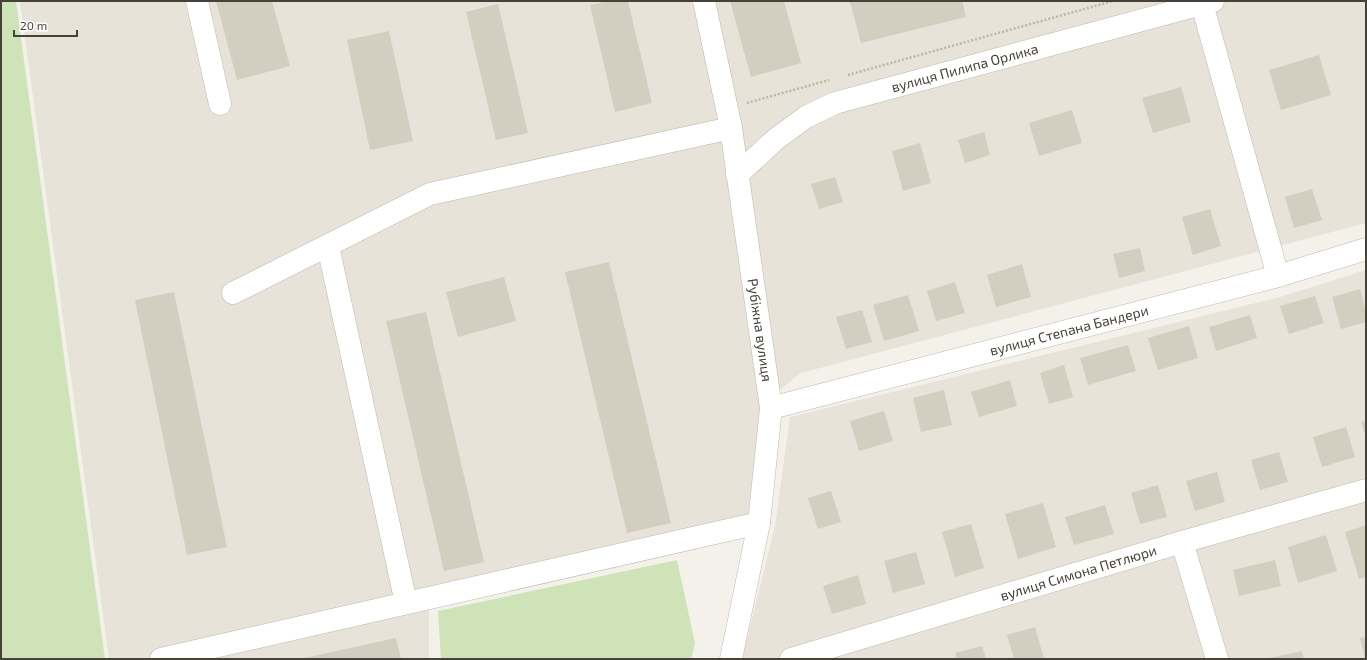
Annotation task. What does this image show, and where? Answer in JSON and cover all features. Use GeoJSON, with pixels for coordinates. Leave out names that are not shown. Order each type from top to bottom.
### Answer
{"type":"FeatureCollection","features":[{"type":"Feature","properties":{"kind":"street"},"geometry":{"type":"LineString","coordinates":[[197,1],[220,104]]}},
{"type":"Feature","properties":{"kind":"street","name":"Рубіжна вулиця"},"geometry":{"type":"LineString","coordinates":[[704,1],[729,118],[771,408],[759,523],[731,659]]}},
{"type":"Feature","properties":{"kind":"street"},"geometry":{"type":"LineString","coordinates":[[1207,2],[1278,276]]}},
{"type":"Feature","properties":{"kind":"street","name":"вулиця Пилипа Орлика"},"geometry":{"type":"LineString","coordinates":[[737,175],[776,139],[806,117],[835,103],[1207,2]]}},
{"type":"Feature","properties":{"kind":"street"},"geometry":{"type":"LineString","coordinates":[[233,293],[430,194],[729,118]]}},
{"type":"Feature","properties":{"kind":"street"},"geometry":{"type":"LineString","coordinates":[[328,246],[406,603]]}},
{"type":"Feature","properties":{"kind":"street","name":"вулиця Степана Бандери"},"geometry":{"type":"LineString","coordinates":[[771,408],[1278,276],[1366,249]]}},
{"type":"Feature","properties":{"kind":"street","name":"вулиця Симона Петлюри"},"geometry":{"type":"LineString","coordinates":[[791,659],[1182,542],[1366,490]]}},
{"type":"Feature","properties":{"kind":"street"},"geometry":{"type":"LineString","coordinates":[[161,659],[759,523]]}},
{"type":"Feature","properties":{"kind":"street"},"geometry":{"type":"LineString","coordinates":[[1182,542],[1217,659]]}},
{"type":"Feature","properties":{"kind":"path"},"geometry":{"type":"LineString","coordinates":[[848,75],[1113,1]]}},
{"type":"Feature","properties":{"kind":"path"},"geometry":{"type":"LineString","coordinates":[[729,118],[833,79]]}},
{"type":"Feature","properties":{"kind":"shaded area"},"geometry":{"type":"Polygon","coordinates":[[[20,1],[1366,1],[1366,223],[801,373],[761,405],[746,535],[429,605],[429,659],[109,659],[20,1]]]}},
{"type":"Feature","properties":{"kind":"shaded area"},"geometry":{"type":"Polygon","coordinates":[[[1366,270],[1366,659],[742,659],[775,526],[790,417],[1280,297],[1366,270]]]}},
{"type":"Feature","properties":{"kind":"green space"},"geometry":{"type":"Polygon","coordinates":[[[1,1],[16,1],[105,659],[1,659],[1,1]]]}},
{"type":"Feature","properties":{"kind":"green space"},"geometry":{"type":"Polygon","coordinates":[[[677,560],[695,643],[691,659],[441,659],[438,611],[677,560]]]}},
{"type":"Feature","properties":{"kind":"building"},"geometry":{"type":"Polygon","coordinates":[[[216,1],[272,1],[290,66],[237,80],[216,1]]]}},
{"type":"Feature","properties":{"kind":"building"},"geometry":{"type":"Polygon","coordinates":[[[608,1],[628,1],[652,103],[615,112],[590,5],[608,1]]]}},
{"type":"Feature","properties":{"kind":"building"},"geometry":{"type":"Polygon","coordinates":[[[730,1],[784,1],[801,63],[751,77],[730,1]]]}},
{"type":"Feature","properties":{"kind":"building"},"geometry":{"type":"Polygon","coordinates":[[[962,1],[966,17],[861,43],[850,2],[962,1]]]}},
{"type":"Feature","properties":{"kind":"building"},"geometry":{"type":"Polygon","coordinates":[[[498,4],[528,133],[496,140],[466,12],[498,4]]]}},
{"type":"Feature","properties":{"kind":"building"},"geometry":{"type":"Polygon","coordinates":[[[389,31],[413,141],[370,150],[347,40],[389,31]]]}},
{"type":"Feature","properties":{"kind":"building"},"geometry":{"type":"Polygon","coordinates":[[[1319,55],[1331,95],[1281,110],[1269,70],[1319,55]]]}},
{"type":"Feature","properties":{"kind":"building"},"geometry":{"type":"Polygon","coordinates":[[[1181,87],[1191,122],[1153,133],[1142,98],[1181,87]]]}},
{"type":"Feature","properties":{"kind":"building"},"geometry":{"type":"Polygon","coordinates":[[[1072,110],[1082,143],[1039,156],[1029,123],[1072,110]]]}},
{"type":"Feature","properties":{"kind":"building"},"geometry":{"type":"Polygon","coordinates":[[[984,132],[990,155],[965,163],[958,140],[984,132]]]}},
{"type":"Feature","properties":{"kind":"building"},"geometry":{"type":"Polygon","coordinates":[[[920,143],[931,183],[903,191],[892,151],[920,143]]]}},
{"type":"Feature","properties":{"kind":"building"},"geometry":{"type":"Polygon","coordinates":[[[835,177],[843,202],[819,209],[811,184],[835,177]]]}},
{"type":"Feature","properties":{"kind":"building"},"geometry":{"type":"Polygon","coordinates":[[[1312,189],[1322,220],[1294,228],[1285,197],[1312,189]]]}},
{"type":"Feature","properties":{"kind":"building"},"geometry":{"type":"Polygon","coordinates":[[[1210,209],[1221,246],[1193,255],[1182,217],[1210,209]]]}},
{"type":"Feature","properties":{"kind":"building"},"geometry":{"type":"Polygon","coordinates":[[[1140,248],[1145,271],[1119,278],[1113,254],[1140,248]]]}},
{"type":"Feature","properties":{"kind":"building"},"geometry":{"type":"Polygon","coordinates":[[[609,262],[671,523],[627,533],[565,272],[609,262]]]}},
{"type":"Feature","properties":{"kind":"building"},"geometry":{"type":"Polygon","coordinates":[[[1022,264],[1031,297],[996,307],[987,275],[1022,264]]]}},
{"type":"Feature","properties":{"kind":"building"},"geometry":{"type":"Polygon","coordinates":[[[504,277],[516,321],[458,337],[446,292],[504,277]]]}},
{"type":"Feature","properties":{"kind":"building"},"geometry":{"type":"Polygon","coordinates":[[[955,282],[965,313],[936,321],[927,291],[955,282]]]}},
{"type":"Feature","properties":{"kind":"building"},"geometry":{"type":"Polygon","coordinates":[[[1360,289],[1366,311],[1366,322],[1341,329],[1332,297],[1360,289]]]}},
{"type":"Feature","properties":{"kind":"building"},"geometry":{"type":"Polygon","coordinates":[[[174,292],[227,547],[187,555],[135,300],[174,292]]]}},
{"type":"Feature","properties":{"kind":"building"},"geometry":{"type":"Polygon","coordinates":[[[908,295],[919,331],[884,341],[873,305],[908,295]]]}},
{"type":"Feature","properties":{"kind":"building"},"geometry":{"type":"Polygon","coordinates":[[[1315,296],[1324,323],[1289,334],[1280,306],[1315,296]]]}},
{"type":"Feature","properties":{"kind":"building"},"geometry":{"type":"Polygon","coordinates":[[[862,310],[872,342],[846,349],[836,317],[862,310]]]}},
{"type":"Feature","properties":{"kind":"building"},"geometry":{"type":"Polygon","coordinates":[[[426,312],[484,562],[444,571],[386,321],[426,312]]]}},
{"type":"Feature","properties":{"kind":"building"},"geometry":{"type":"Polygon","coordinates":[[[1250,315],[1257,338],[1216,351],[1209,327],[1250,315]]]}},
{"type":"Feature","properties":{"kind":"building"},"geometry":{"type":"Polygon","coordinates":[[[1189,326],[1198,358],[1158,370],[1148,338],[1189,326]]]}},
{"type":"Feature","properties":{"kind":"building"},"geometry":{"type":"Polygon","coordinates":[[[1128,345],[1136,371],[1088,385],[1080,358],[1128,345]]]}},
{"type":"Feature","properties":{"kind":"building"},"geometry":{"type":"Polygon","coordinates":[[[1064,365],[1073,397],[1049,404],[1040,373],[1064,365]]]}},
{"type":"Feature","properties":{"kind":"building"},"geometry":{"type":"Polygon","coordinates":[[[1010,380],[1017,406],[979,417],[971,392],[1010,380]]]}},
{"type":"Feature","properties":{"kind":"building"},"geometry":{"type":"Polygon","coordinates":[[[944,390],[952,425],[921,432],[913,398],[944,390]]]}},
{"type":"Feature","properties":{"kind":"building"},"geometry":{"type":"Polygon","coordinates":[[[884,411],[893,441],[859,451],[850,421],[884,411]]]}},
{"type":"Feature","properties":{"kind":"building"},"geometry":{"type":"Polygon","coordinates":[[[1366,421],[1366,437],[1361,422],[1366,421]]]}},
{"type":"Feature","properties":{"kind":"building"},"geometry":{"type":"Polygon","coordinates":[[[1346,427],[1355,457],[1322,467],[1313,437],[1346,427]]]}},
{"type":"Feature","properties":{"kind":"building"},"geometry":{"type":"Polygon","coordinates":[[[1279,452],[1288,482],[1260,490],[1251,460],[1279,452]]]}},
{"type":"Feature","properties":{"kind":"building"},"geometry":{"type":"Polygon","coordinates":[[[1217,472],[1225,502],[1195,511],[1186,481],[1217,472]]]}},
{"type":"Feature","properties":{"kind":"building"},"geometry":{"type":"Polygon","coordinates":[[[1158,485],[1167,517],[1140,524],[1131,493],[1158,485]]]}},
{"type":"Feature","properties":{"kind":"building"},"geometry":{"type":"Polygon","coordinates":[[[831,491],[841,522],[818,529],[808,498],[831,491]]]}},
{"type":"Feature","properties":{"kind":"building"},"geometry":{"type":"Polygon","coordinates":[[[1043,503],[1056,547],[1018,559],[1005,514],[1043,503]]]}},
{"type":"Feature","properties":{"kind":"building"},"geometry":{"type":"Polygon","coordinates":[[[1105,505],[1114,534],[1074,545],[1065,517],[1105,505]]]}},
{"type":"Feature","properties":{"kind":"building"},"geometry":{"type":"Polygon","coordinates":[[[971,524],[984,568],[955,577],[942,532],[971,524]]]}},
{"type":"Feature","properties":{"kind":"building"},"geometry":{"type":"Polygon","coordinates":[[[1366,525],[1366,577],[1359,579],[1345,532],[1366,525]]]}},
{"type":"Feature","properties":{"kind":"building"},"geometry":{"type":"Polygon","coordinates":[[[1326,535],[1337,571],[1298,583],[1288,547],[1326,535]]]}},
{"type":"Feature","properties":{"kind":"building"},"geometry":{"type":"Polygon","coordinates":[[[916,552],[925,584],[893,593],[884,561],[916,552]]]}},
{"type":"Feature","properties":{"kind":"building"},"geometry":{"type":"Polygon","coordinates":[[[1275,560],[1281,586],[1239,596],[1233,570],[1275,560]]]}},
{"type":"Feature","properties":{"kind":"building"},"geometry":{"type":"Polygon","coordinates":[[[858,575],[866,604],[832,614],[823,586],[858,575]]]}},
{"type":"Feature","properties":{"kind":"building"},"geometry":{"type":"Polygon","coordinates":[[[1035,627],[1044,659],[1014,659],[1007,635],[1035,627]]]}},
{"type":"Feature","properties":{"kind":"building"},"geometry":{"type":"Polygon","coordinates":[[[1366,637],[1366,659],[1365,659],[1360,638],[1366,637]]]}},
{"type":"Feature","properties":{"kind":"building"},"geometry":{"type":"Polygon","coordinates":[[[396,638],[401,659],[304,659],[304,658],[396,638]]]}},
{"type":"Feature","properties":{"kind":"building"},"geometry":{"type":"Polygon","coordinates":[[[982,646],[986,659],[957,659],[955,653],[982,646]]]}},
{"type":"Feature","properties":{"kind":"building"},"geometry":{"type":"Polygon","coordinates":[[[1302,651],[1304,659],[1269,659],[1269,658],[1302,651]]]}}]}
